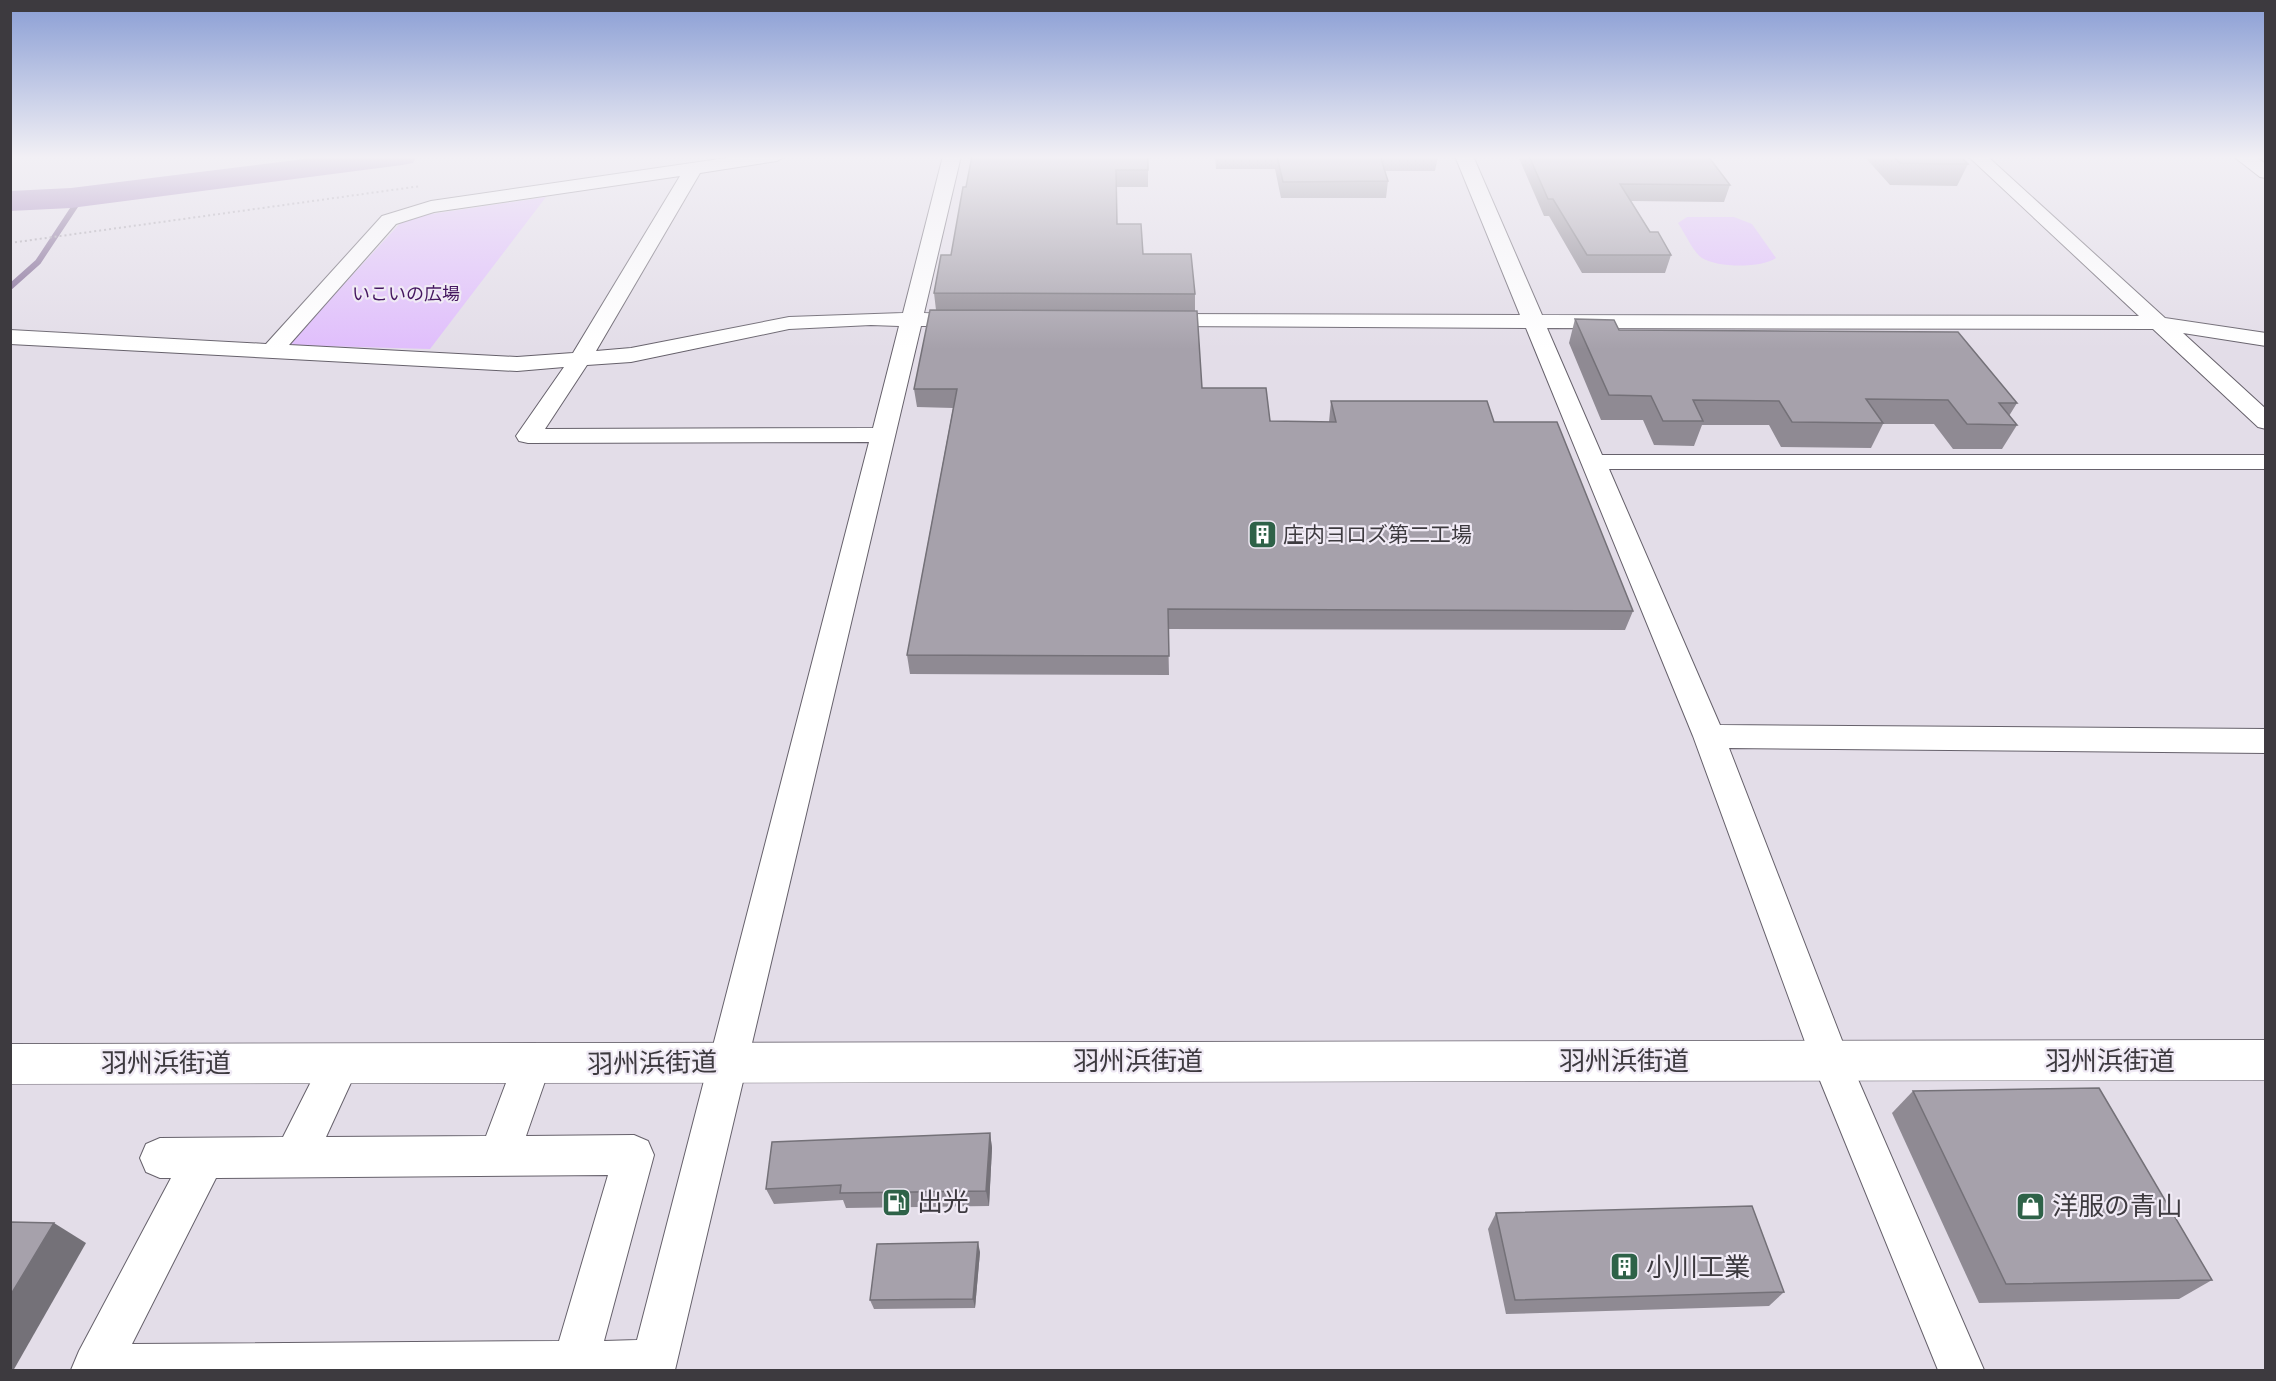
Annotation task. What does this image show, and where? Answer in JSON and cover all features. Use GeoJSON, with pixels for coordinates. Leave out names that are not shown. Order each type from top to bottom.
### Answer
{"type":"FeatureCollection","features":[{"type":"Feature","properties":{"kind":"main road","name":"羽州浜街道"},"geometry":{"type":"LineString","coordinates":[[10,1064],[2265,1060]]}},
{"type":"Feature","properties":{"kind":"street"},"geometry":{"type":"LineString","coordinates":[[272,351],[388,220]]}},
{"type":"Feature","properties":{"kind":"street"},"geometry":{"type":"LineString","coordinates":[[662,220],[579,361],[528,436],[884,435]]}},
{"type":"Feature","properties":{"kind":"street"},"geometry":{"type":"LineString","coordinates":[[204,1158],[95,1369],[575,1364],[653,1367],[936,220]]}},
{"type":"Feature","properties":{"kind":"street"},"geometry":{"type":"LineString","coordinates":[[1491,220],[1709,736],[1831,1061],[1961,1371]]}},
{"type":"Feature","properties":{"kind":"street"},"geometry":{"type":"LineString","coordinates":[[2046,220],[2265,422]]}},
{"type":"Feature","properties":{"kind":"street"},"geometry":{"type":"LineString","coordinates":[[10,337],[517,364],[579,361],[631,355],[789,323],[984,320]]}},
{"type":"Feature","properties":{"kind":"street"},"geometry":{"type":"LineString","coordinates":[[1139,320],[2157,324],[2265,340]]}},
{"type":"Feature","properties":{"kind":"street"},"geometry":{"type":"LineString","coordinates":[[1592,462],[2265,462]]}},
{"type":"Feature","properties":{"kind":"street"},"geometry":{"type":"LineString","coordinates":[[1709,736],[2265,741]]}},
{"type":"Feature","properties":{"kind":"street"},"geometry":{"type":"LineString","coordinates":[[295,1157],[341,1063]]}},
{"type":"Feature","properties":{"kind":"street"},"geometry":{"type":"LineString","coordinates":[[499,1156],[532,1064]]}},
{"type":"Feature","properties":{"kind":"street"},"geometry":{"type":"LineString","coordinates":[[160,1158],[634,1155],[575,1364]]}},
{"type":"Feature","properties":{"kind":"path"},"geometry":{"type":"LineString","coordinates":[[10,243],[175,220]]}},
{"type":"Feature","properties":{"kind":"green space","name":"いこいの広場"},"geometry":{"type":"Polygon","coordinates":[[[403,220],[528,220],[430,349],[288,345],[403,220]]]}},
{"type":"Feature","properties":{"kind":"green space"},"geometry":{"type":"Polygon","coordinates":[[[1682,220],[1743,220],[1752,224],[1776,258],[1761,264],[1740,266],[1709,261],[1702,258],[1692,247],[1678,223],[1682,220]]]}},
{"type":"Feature","properties":{"kind":"building"},"geometry":{"type":"Polygon","coordinates":[[[957,220],[1117,220],[1117,224],[1141,224],[1143,254],[1191,254],[1195,294],[934,293],[941,255],[951,255],[957,220]]]}},
{"type":"Feature","properties":{"kind":"building"},"geometry":{"type":"Polygon","coordinates":[[[1566,220],[1643,220],[1650,232],[1658,232],[1671,255],[1587,255],[1566,220]]]}},
{"type":"Feature","properties":{"kind":"building","name":"庄内ヨロズ第二工場"},"geometry":{"type":"Polygon","coordinates":[[[930,310],[1197,311],[1202,388],[1266,388],[1270,421],[1336,422],[1331,401],[1487,401],[1494,422],[1557,422],[1633,611],[1168,609],[1169,656],[907,655],[957,389],[914,389],[930,310]]]}},
{"type":"Feature","properties":{"kind":"building"},"geometry":{"type":"Polygon","coordinates":[[[1575,319],[1614,320],[1619,330],[1958,332],[2017,403],[1999,403],[2017,425],[1967,424],[1948,400],[1866,399],[1883,423],[1792,422],[1779,401],[1693,400],[1703,421],[1663,421],[1651,396],[1609,395],[1575,319]]]}},
{"type":"Feature","properties":{"kind":"building","name":"洋服の青山"},"geometry":{"type":"Polygon","coordinates":[[[2099,1088],[2212,1280],[2006,1284],[1913,1091],[2099,1088]]]}},
{"type":"Feature","properties":{"kind":"building"},"geometry":{"type":"Polygon","coordinates":[[[990,1133],[986,1191],[840,1193],[841,1185],[766,1189],[772,1142],[990,1133]]]}},
{"type":"Feature","properties":{"kind":"building","name":"小川工業"},"geometry":{"type":"Polygon","coordinates":[[[1752,1206],[1784,1292],[1515,1300],[1496,1213],[1752,1206]]]}},
{"type":"Feature","properties":{"kind":"building"},"geometry":{"type":"Polygon","coordinates":[[[10,1222],[54,1223],[10,1296],[10,1222]]]}},
{"type":"Feature","properties":{"kind":"building"},"geometry":{"type":"Polygon","coordinates":[[[978,1242],[973,1299],[870,1300],[877,1244],[978,1242]]]}},
{"type":"Feature","properties":{"kind":"waterway"},"geometry":{"type":"LineString","coordinates":[[10,287],[38,262],[65,220]]}},
{"type":"Feature","properties":{"kind":"place","name":"庄内ヨロズ第二工場"},"geometry":{"type":"Point","coordinates":[1262,535]}},
{"type":"Feature","properties":{"kind":"place","name":"出光"},"geometry":{"type":"Point","coordinates":[896,1202]}},
{"type":"Feature","properties":{"kind":"place","name":"洋服の青山"},"geometry":{"type":"Point","coordinates":[2031,1206]}},
{"type":"Feature","properties":{"kind":"place","name":"小川工業"},"geometry":{"type":"Point","coordinates":[1625,1267]}}]}
